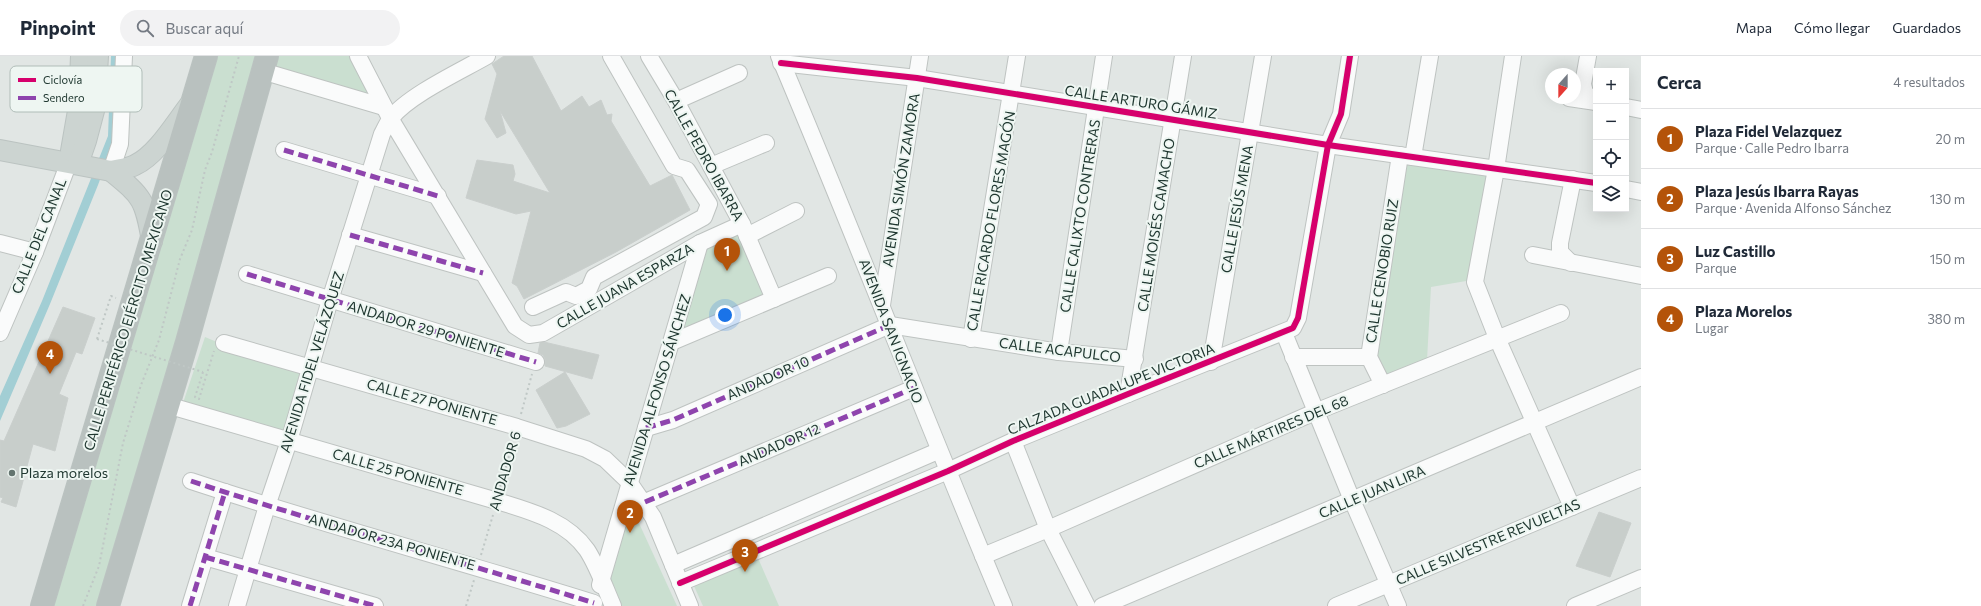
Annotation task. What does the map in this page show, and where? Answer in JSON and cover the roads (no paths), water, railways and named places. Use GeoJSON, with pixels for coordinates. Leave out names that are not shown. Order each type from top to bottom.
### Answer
{"type":"FeatureCollection","features":[{"type":"Feature","properties":{"kind":"highway","name":"CALLE PERIFÉRICO EJÉRCITO MEXICANO"},"geometry":{"type":"LineString","coordinates":[[42,606],[206,56]]}},
{"type":"Feature","properties":{"kind":"highway"},"geometry":{"type":"LineString","coordinates":[[108,606],[187,342],[265,64]]}},
{"type":"Feature","properties":{"kind":"main road"},"geometry":{"type":"LineString","coordinates":[[81,56],[81,66]]}},
{"type":"Feature","properties":{"kind":"main road"},"geometry":{"type":"LineString","coordinates":[[98,56],[98,66]]}},
{"type":"Feature","properties":{"kind":"main road"},"geometry":{"type":"LineString","coordinates":[[0,150],[109,170],[134,166],[149,155],[194,99]]}},
{"type":"Feature","properties":{"kind":"main road"},"geometry":{"type":"LineString","coordinates":[[73,163],[74,137],[78,112]]}},
{"type":"Feature","properties":{"kind":"main road"},"geometry":{"type":"LineString","coordinates":[[73,163],[86,141],[94,112]]}},
{"type":"Feature","properties":{"kind":"main road"},"geometry":{"type":"LineString","coordinates":[[109,170],[132,188],[144,204],[152,240]]}},
{"type":"Feature","properties":{"kind":"street"},"geometry":{"type":"LineString","coordinates":[[124,56],[124,66]]}},
{"type":"Feature","properties":{"kind":"street"},"geometry":{"type":"LineString","coordinates":[[358,56],[387,113],[438,196],[482,273]]}},
{"type":"Feature","properties":{"kind":"street"},"geometry":{"type":"LineString","coordinates":[[265,64],[387,113],[400,109],[418,96],[487,56]]}},
{"type":"Feature","properties":{"kind":"street"},"geometry":{"type":"LineString","coordinates":[[533,307],[566,292],[576,296],[589,289],[594,277],[704,217],[709,204],[687,170],[674,166],[611,56]]}},
{"type":"Feature","properties":{"kind":"street","name":"CALLE PEDRO IBARRA"},"geometry":{"type":"LineString","coordinates":[[648,56],[676,101],[711,166],[744,230],[774,299]]}},
{"type":"Feature","properties":{"kind":"street","name":"AVENIDA SIMÓN ZAMORA"},"geometry":{"type":"LineString","coordinates":[[882,305],[920,56]]}},
{"type":"Feature","properties":{"kind":"street","name":"CALLE RICARDO FLORES MAGÓN"},"geometry":{"type":"LineString","coordinates":[[971,339],[1018,56]]}},
{"type":"Feature","properties":{"kind":"street","name":"CALLE CALIXTO CONTRERAS"},"geometry":{"type":"LineString","coordinates":[[1059,352],[1104,56]]}},
{"type":"Feature","properties":{"kind":"street","name":"CALLE MOISÉS CAMACHO"},"geometry":{"type":"LineString","coordinates":[[1128,394],[1135,359],[1183,56]]}},
{"type":"Feature","properties":{"kind":"street","name":"CALLE JESÚS MENA"},"geometry":{"type":"LineString","coordinates":[[1211,362],[1263,56]]}},
{"type":"Feature","properties":{"kind":"street"},"geometry":{"type":"LineString","coordinates":[[1350,56],[1340,114],[1328,145],[1298,318],[1293,328],[1284,333],[1315,412],[1398,606]]}},
{"type":"Feature","properties":{"kind":"street","name":"CALLE CENOBIO RUIZ"},"geometry":{"type":"LineString","coordinates":[[1383,385],[1369,357],[1407,156],[1430,56]]}},
{"type":"Feature","properties":{"kind":"street"},"geometry":{"type":"LineString","coordinates":[[1513,56],[1496,169],[1475,282],[1497,338],[1572,506]]}},
{"type":"Feature","properties":{"kind":"street"},"geometry":{"type":"LineString","coordinates":[[1581,100],[1596,102],[1585,93],[1584,84],[1588,56]]}},
{"type":"Feature","properties":{"kind":"street","name":"CALLE ARTURO GÁMIZ"},"geometry":{"type":"LineString","coordinates":[[780,59],[827,61],[1012,94],[1328,145],[1593,182]]}},
{"type":"Feature","properties":{"kind":"street","name":"AVENIDA SAN IGNACIO"},"geometry":{"type":"LineString","coordinates":[[780,59],[882,305],[938,450],[1004,606]]}},
{"type":"Feature","properties":{"kind":"street"},"geometry":{"type":"LineString","coordinates":[[676,101],[739,73]]}},
{"type":"Feature","properties":{"kind":"street"},"geometry":{"type":"LineString","coordinates":[[1629,108],[1641,110]]}},
{"type":"Feature","properties":{"kind":"street"},"geometry":{"type":"LineString","coordinates":[[109,170],[120,144],[121,112]]}},
{"type":"Feature","properties":{"kind":"street","name":"AVENIDA FIDEL VELÁZQUEZ"},"geometry":{"type":"LineString","coordinates":[[237,606],[267,506],[289,441],[350,235],[370,175],[387,113]]}},
{"type":"Feature","properties":{"kind":"street"},"geometry":{"type":"LineString","coordinates":[[711,166],[766,143]]}},
{"type":"Feature","properties":{"kind":"street"},"geometry":{"type":"LineString","coordinates":[[284,150],[438,196]]}},
{"type":"Feature","properties":{"kind":"street","name":"CALLE DEL CANAL"},"geometry":{"type":"LineString","coordinates":[[0,333],[3,317],[35,252],[73,163]]}},
{"type":"Feature","properties":{"kind":"street"},"geometry":{"type":"LineString","coordinates":[[1571,263],[1560,252],[1560,243],[1573,179]]}},
{"type":"Feature","properties":{"kind":"street"},"geometry":{"type":"LineString","coordinates":[[1629,190],[1641,192]]}},
{"type":"Feature","properties":{"kind":"street","name":"CALLE JUANA ESPARZA"},"geometry":{"type":"LineString","coordinates":[[482,273],[515,326],[529,335],[536,335],[543,333],[700,243],[744,230],[796,211]]}},
{"type":"Feature","properties":{"kind":"street"},"geometry":{"type":"LineString","coordinates":[[350,235],[482,273]]}},
{"type":"Feature","properties":{"kind":"street","name":"AVENIDA ALFONSO SÁNCHEZ"},"geometry":{"type":"LineString","coordinates":[[593,605],[672,342],[700,243]]}},
{"type":"Feature","properties":{"kind":"street"},"geometry":{"type":"LineString","coordinates":[[0,244],[35,252]]}},
{"type":"Feature","properties":{"kind":"street"},"geometry":{"type":"LineString","coordinates":[[1533,254],[1571,263],[1641,276]]}},
{"type":"Feature","properties":{"kind":"street","name":"ANDADOR 29 PONIENTE"},"geometry":{"type":"LineString","coordinates":[[247,274],[536,362]]}},
{"type":"Feature","properties":{"kind":"street"},"geometry":{"type":"LineString","coordinates":[[672,342],[828,276]]}},
{"type":"Feature","properties":{"kind":"street","name":"CALLE MÁRTIRES DEL 68"},"geometry":{"type":"LineString","coordinates":[[983,556],[1315,412],[1561,313]]}},
{"type":"Feature","properties":{"kind":"street","name":"CALLE ACAPULCO"},"geometry":{"type":"LineString","coordinates":[[890,325],[1059,352],[1135,359]]}},
{"type":"Feature","properties":{"kind":"street","name":"ANDADOR 10"},"geometry":{"type":"LineString","coordinates":[[646,428],[673,420],[890,325]]}},
{"type":"Feature","properties":{"kind":"street","name":"CALZADA GUADALUPE VICTORIA"},"geometry":{"type":"LineString","coordinates":[[680,583],[948,471],[1013,441],[1284,333]]}},
{"type":"Feature","properties":{"kind":"street","name":"CALLE 27 PONIENTE"},"geometry":{"type":"LineString","coordinates":[[224,343],[310,366],[517,427],[586,449],[605,459],[629,482],[645,502],[653,517],[690,606]]}},
{"type":"Feature","properties":{"kind":"street"},"geometry":{"type":"LineString","coordinates":[[1293,357],[1369,357]]}},
{"type":"Feature","properties":{"kind":"street","name":"CALLE JUAN LIRA"},"geometry":{"type":"LineString","coordinates":[[1102,606],[1641,377]]}},
{"type":"Feature","properties":{"kind":"street","name":"ANDADOR 12"},"geometry":{"type":"LineString","coordinates":[[645,502],[914,388]]}},
{"type":"Feature","properties":{"kind":"street","name":"CALLE 25 PONIENTE"},"geometry":{"type":"LineString","coordinates":[[167,405],[535,512],[554,521],[568,531],[586,550],[613,606]]}},
{"type":"Feature","properties":{"kind":"street"},"geometry":{"type":"LineString","coordinates":[[1013,441],[1048,529],[1087,606]]}},
{"type":"Feature","properties":{"kind":"street"},"geometry":{"type":"LineString","coordinates":[[673,565],[938,450]]}},
{"type":"Feature","properties":{"kind":"street","name":"CALLE SILVESTRE REVUELTAS"},"geometry":{"type":"LineString","coordinates":[[1336,606],[1641,478]]}},
{"type":"Feature","properties":{"kind":"street","name":"ANDADOR 23A PONIENTE"},"geometry":{"type":"LineString","coordinates":[[191,481],[267,506],[478,567],[593,605]]}},
{"type":"Feature","properties":{"kind":"street"},"geometry":{"type":"LineString","coordinates":[[190,606],[225,492]]}},
{"type":"Feature","properties":{"kind":"street"},"geometry":{"type":"LineString","coordinates":[[205,557],[375,606]]}},
{"type":"Feature","properties":{"kind":"street"},"geometry":{"type":"LineString","coordinates":[[1575,606],[1641,578]]}},
{"type":"Feature","properties":{"kind":"water"},"geometry":{"type":"Polygon","coordinates":[[[111,56],[119,56],[119,66],[111,66],[111,56]]]}},
{"type":"Feature","properties":{"kind":"water"},"geometry":{"type":"Polygon","coordinates":[[[109,112],[117,112],[116,136],[98,185],[50,304],[0,421],[0,396],[42,301],[108,136],[109,112]]]}},
{"type":"Feature","properties":{"kind":"place","name":"Plaza Fidel Velazquez"},"geometry":{"type":"Point","coordinates":[727,271]}},
{"type":"Feature","properties":{"kind":"place","name":"Plaza Morelos"},"geometry":{"type":"Point","coordinates":[50,374]}},
{"type":"Feature","properties":{"kind":"place","name":"Plaza morelos"},"geometry":{"type":"Point","coordinates":[12,473]}},
{"type":"Feature","properties":{"kind":"place","name":"Plaza Jesús Ibarra Rayas"},"geometry":{"type":"Point","coordinates":[630,533]}},
{"type":"Feature","properties":{"kind":"place","name":"Luz Castillo"},"geometry":{"type":"Point","coordinates":[745,572]}}]}
